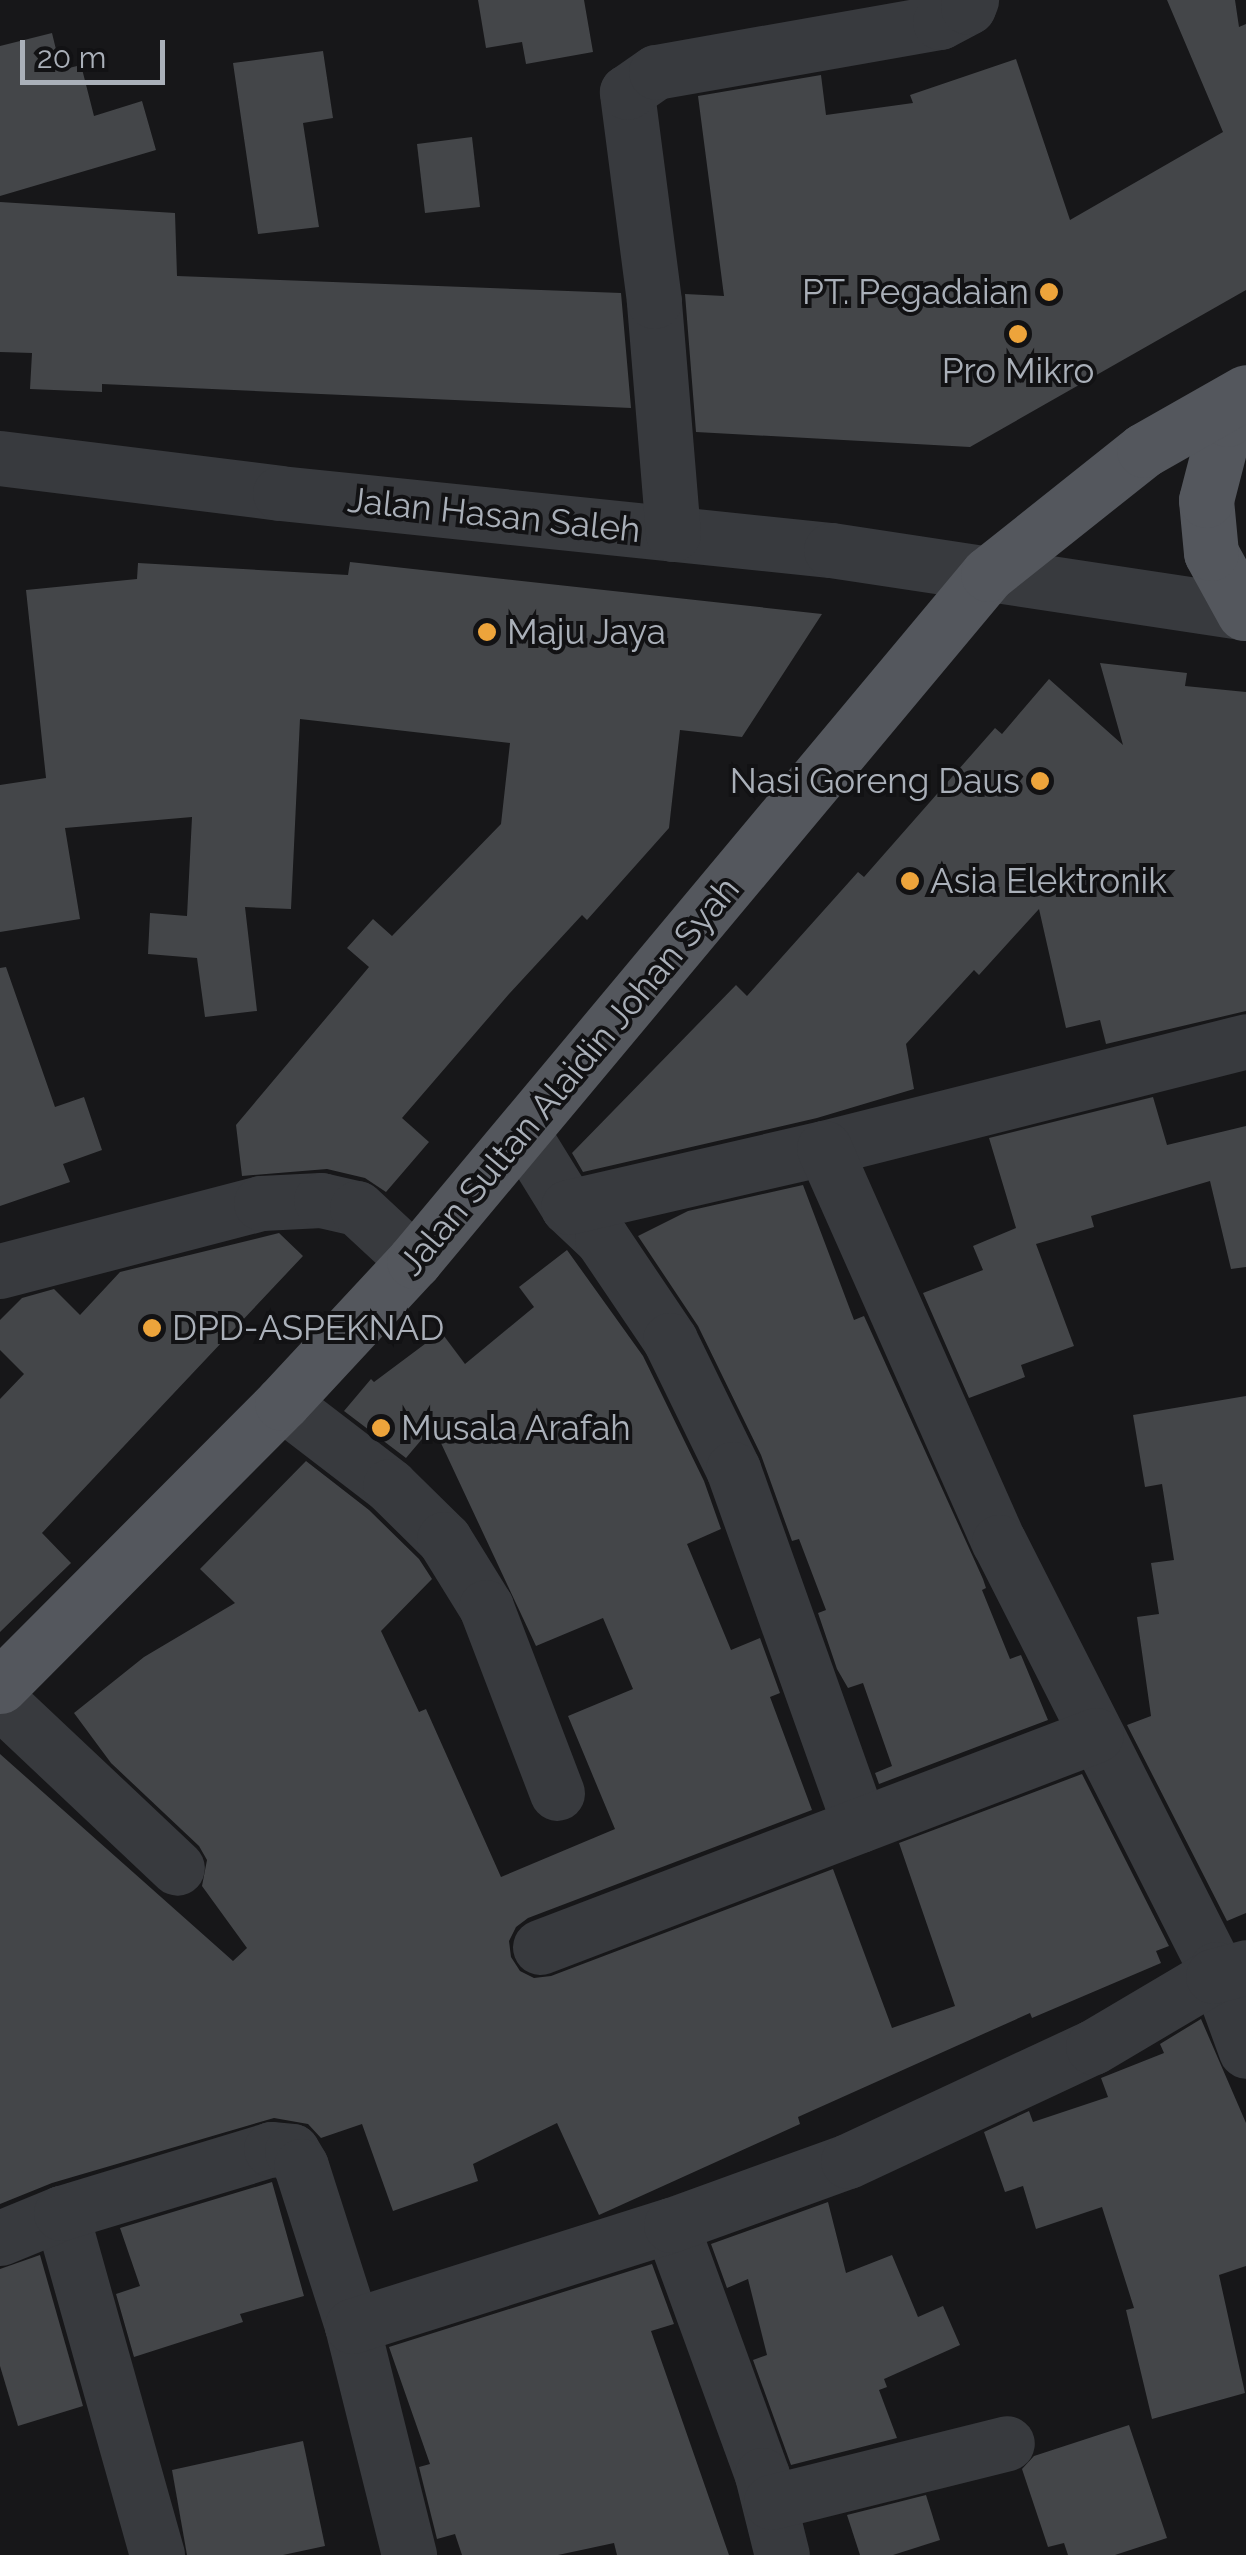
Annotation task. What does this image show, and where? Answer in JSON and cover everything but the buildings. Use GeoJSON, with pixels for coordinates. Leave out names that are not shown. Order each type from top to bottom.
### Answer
{"type":"FeatureCollection","features":[{"type":"Feature","properties":{"kind":"main road","name":"Jalan Sultan Alaidin Johan Syah"},"geometry":{"type":"LineString","coordinates":[[0,1686],[282,1403],[414,1262],[765,845],[832,755],[988,574],[1144,450],[1246,392]]}},
{"type":"Feature","properties":{"kind":"main road"},"geometry":{"type":"LineString","coordinates":[[1245,613],[1211,553],[1206,500],[1227,419],[1246,405]]}},
{"type":"Feature","properties":{"kind":"street"},"geometry":{"type":"LineString","coordinates":[[672,534],[654,301],[627,92],[656,72],[940,22],[968,7],[972,0]]}},
{"type":"Feature","properties":{"kind":"street","name":"Jalan Hasan Saleh"},"geometry":{"type":"LineString","coordinates":[[0,458],[832,550],[1245,613]]}},
{"type":"Feature","properties":{"kind":"street"},"geometry":{"type":"LineString","coordinates":[[568,1208],[1246,1041]]}},
{"type":"Feature","properties":{"kind":"street"},"geometry":{"type":"LineString","coordinates":[[524,1134],[568,1208],[602,1239],[670,1340],[732,1468],[860,1825]]}},
{"type":"Feature","properties":{"kind":"street"},"geometry":{"type":"LineString","coordinates":[[824,1148],[992,1526],[1096,1735],[1232,1971],[1246,2051]]}},
{"type":"Feature","properties":{"kind":"street"},"geometry":{"type":"LineString","coordinates":[[0,1271],[262,1202],[321,1200],[357,1208],[414,1262]]}},
{"type":"Feature","properties":{"kind":"street"},"geometry":{"type":"LineString","coordinates":[[282,1403],[390,1486],[444,1539],[486,1607],[557,1793]]}},
{"type":"Feature","properties":{"kind":"street"},"geometry":{"type":"LineString","coordinates":[[0,1701],[178,1868]]}},
{"type":"Feature","properties":{"kind":"street"},"geometry":{"type":"LineString","coordinates":[[540,1946],[1096,1735]]}},
{"type":"Feature","properties":{"kind":"street"},"geometry":{"type":"LineString","coordinates":[[352,2326],[671,2225],[848,2161],[1093,2047],[1232,1971]]}},
{"type":"Feature","properties":{"kind":"street"},"geometry":{"type":"LineString","coordinates":[[0,2238],[61,2213],[285,2148],[301,2166],[352,2326],[409,2555]]}},
{"type":"Feature","properties":{"kind":"street"},"geometry":{"type":"LineString","coordinates":[[61,2213],[157,2555]]}},
{"type":"Feature","properties":{"kind":"street"},"geometry":{"type":"LineString","coordinates":[[671,2225],[771,2502],[782,2555]]}},
{"type":"Feature","properties":{"kind":"street"},"geometry":{"type":"LineString","coordinates":[[771,2502],[1008,2443]]}},
{"type":"Feature","properties":{"kind":"place","name":"PT. Pegadaian"},"geometry":{"type":"Point","coordinates":[1049,292]}},
{"type":"Feature","properties":{"kind":"place","name":"Pro Mikro"},"geometry":{"type":"Point","coordinates":[1018,334]}},
{"type":"Feature","properties":{"kind":"place","name":"Maju Jaya"},"geometry":{"type":"Point","coordinates":[487,632]}},
{"type":"Feature","properties":{"kind":"place","name":"Nasi Goreng Daus"},"geometry":{"type":"Point","coordinates":[1040,781]}},
{"type":"Feature","properties":{"kind":"place","name":"Asia Elektronik"},"geometry":{"type":"Point","coordinates":[910,881]}},
{"type":"Feature","properties":{"kind":"place","name":"DPD-ASPEKNAD"},"geometry":{"type":"Point","coordinates":[152,1328]}},
{"type":"Feature","properties":{"kind":"place","name":"Musala Arafah"},"geometry":{"type":"Point","coordinates":[381,1428]}}]}
